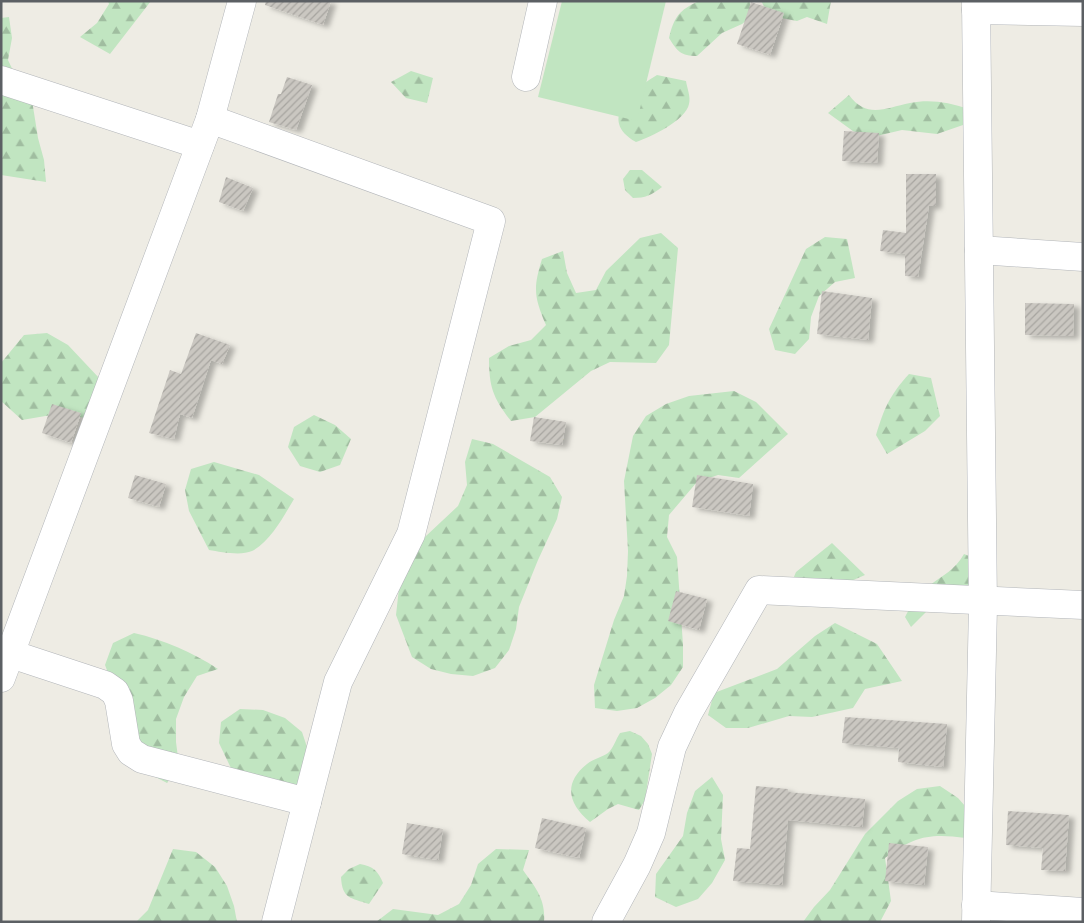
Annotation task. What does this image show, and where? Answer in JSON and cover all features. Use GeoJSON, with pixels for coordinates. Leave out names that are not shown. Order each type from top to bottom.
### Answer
{"type":"FeatureCollection","features":[{"type":"Feature","properties":{"kind":"street"},"geometry":{"type":"LineString","coordinates":[[242,1],[210,119],[6,666],[106,685],[115,692],[119,701],[126,744],[131,752],[142,760],[307,802]]}},
{"type":"Feature","properties":{"kind":"street"},"geometry":{"type":"LineString","coordinates":[[526,77],[543,1]]}},
{"type":"Feature","properties":{"kind":"street"},"geometry":{"type":"LineString","coordinates":[[1083,12],[976,6],[983,601],[976,914],[1083,912]]}},
{"type":"Feature","properties":{"kind":"street"},"geometry":{"type":"LineString","coordinates":[[1,80],[200,145]]}},
{"type":"Feature","properties":{"kind":"street"},"geometry":{"type":"LineString","coordinates":[[210,119],[491,221],[411,534],[338,682],[276,922]]}},
{"type":"Feature","properties":{"kind":"street"},"geometry":{"type":"LineString","coordinates":[[979,250],[1083,257]]}},
{"type":"Feature","properties":{"kind":"street"},"geometry":{"type":"LineString","coordinates":[[606,922],[637,865],[651,833],[672,747],[688,713],[759,590],[1083,605]]}},
{"type":"Feature","properties":{"kind":"green space"},"geometry":{"type":"Polygon","coordinates":[[[108,1],[151,1],[110,54],[80,37],[97,23],[109,4],[108,1]]]}},
{"type":"Feature","properties":{"kind":"green space"},"geometry":{"type":"Polygon","coordinates":[[[562,1],[666,1],[637,121],[538,97],[562,1]]]}},
{"type":"Feature","properties":{"kind":"green space"},"geometry":{"type":"Polygon","coordinates":[[[699,1],[750,1],[751,17],[742,24],[722,33],[697,56],[683,54],[669,38],[678,15],[699,1]]]}},
{"type":"Feature","properties":{"kind":"green space"},"geometry":{"type":"Polygon","coordinates":[[[761,1],[831,1],[827,24],[807,17],[797,21],[776,17],[767,11],[761,1]]]}},
{"type":"Feature","properties":{"kind":"green space"},"geometry":{"type":"Polygon","coordinates":[[[9,17],[12,38],[8,60],[17,79],[31,94],[38,138],[44,160],[46,182],[1,175],[1,18],[9,17]]]}},
{"type":"Feature","properties":{"kind":"green space"},"geometry":{"type":"Polygon","coordinates":[[[411,71],[433,78],[427,103],[406,98],[391,82],[411,71]]]}},
{"type":"Feature","properties":{"kind":"green space"},"geometry":{"type":"Polygon","coordinates":[[[657,75],[686,81],[689,104],[682,116],[675,122],[659,132],[636,142],[625,133],[619,124],[619,115],[629,97],[657,75]]]}},
{"type":"Feature","properties":{"kind":"green space"},"geometry":{"type":"Polygon","coordinates":[[[849,95],[863,107],[870,109],[884,109],[924,101],[939,102],[968,109],[972,118],[963,125],[937,134],[902,130],[868,138],[857,134],[828,113],[849,95]]]}},
{"type":"Feature","properties":{"kind":"green space"},"geometry":{"type":"Polygon","coordinates":[[[630,170],[642,170],[662,187],[648,196],[633,198],[625,190],[623,179],[630,170]]]}},
{"type":"Feature","properties":{"kind":"green space"},"geometry":{"type":"Polygon","coordinates":[[[661,233],[678,248],[669,345],[656,363],[610,362],[591,371],[535,417],[511,421],[493,392],[489,358],[509,346],[531,340],[546,325],[536,292],[537,278],[542,259],[563,251],[567,273],[576,293],[596,290],[606,271],[640,238],[661,233]]]}},
{"type":"Feature","properties":{"kind":"green space"},"geometry":{"type":"Polygon","coordinates":[[[825,237],[847,239],[855,278],[835,282],[819,296],[811,317],[809,339],[795,354],[775,350],[769,329],[806,249],[825,237]]]}},
{"type":"Feature","properties":{"kind":"green space"},"geometry":{"type":"Polygon","coordinates":[[[47,333],[68,345],[100,379],[84,418],[63,413],[22,420],[1,401],[1,363],[24,335],[47,333]]]}},
{"type":"Feature","properties":{"kind":"green space"},"geometry":{"type":"Polygon","coordinates":[[[909,374],[931,378],[940,416],[925,431],[887,454],[876,435],[888,402],[909,374]]]}},
{"type":"Feature","properties":{"kind":"green space"},"geometry":{"type":"Polygon","coordinates":[[[734,391],[756,402],[788,434],[739,478],[718,475],[697,482],[669,515],[667,537],[677,557],[683,667],[671,685],[655,698],[637,708],[617,711],[595,708],[594,685],[614,620],[624,596],[627,576],[628,551],[624,481],[633,436],[646,416],[666,404],[689,396],[734,391]]]}},
{"type":"Feature","properties":{"kind":"green space"},"geometry":{"type":"Polygon","coordinates":[[[314,415],[335,425],[351,439],[340,465],[320,472],[300,466],[288,447],[294,427],[314,415]]]}},
{"type":"Feature","properties":{"kind":"green space"},"geometry":{"type":"Polygon","coordinates":[[[472,439],[493,444],[550,477],[562,497],[557,519],[519,607],[516,629],[509,650],[495,668],[473,676],[451,674],[431,669],[412,657],[396,615],[401,570],[410,551],[458,506],[467,485],[465,462],[472,439]]]}},
{"type":"Feature","properties":{"kind":"green space"},"geometry":{"type":"Polygon","coordinates":[[[214,462],[259,475],[294,499],[271,535],[252,551],[225,553],[209,550],[189,511],[185,490],[191,469],[214,462]]]}},
{"type":"Feature","properties":{"kind":"green space"},"geometry":{"type":"Polygon","coordinates":[[[832,543],[865,575],[844,584],[827,599],[805,606],[787,593],[796,572],[832,543]]]}},
{"type":"Feature","properties":{"kind":"green space"},"geometry":{"type":"Polygon","coordinates":[[[964,554],[974,558],[983,587],[927,611],[911,627],[905,617],[913,604],[929,586],[953,568],[964,554]]]}},
{"type":"Feature","properties":{"kind":"green space"},"geometry":{"type":"Polygon","coordinates":[[[835,623],[877,644],[902,681],[865,689],[853,708],[812,717],[789,716],[748,728],[726,728],[708,715],[714,693],[777,669],[815,636],[835,623]]]}},
{"type":"Feature","properties":{"kind":"green space"},"geometry":{"type":"Polygon","coordinates":[[[134,633],[178,647],[218,669],[197,676],[184,697],[176,719],[179,765],[167,783],[146,772],[105,665],[113,643],[134,633]]]}},
{"type":"Feature","properties":{"kind":"green space"},"geometry":{"type":"Polygon","coordinates":[[[240,709],[263,710],[285,718],[302,732],[309,753],[299,799],[239,785],[219,743],[221,722],[240,709]]]}},
{"type":"Feature","properties":{"kind":"green space"},"geometry":{"type":"Polygon","coordinates":[[[630,731],[641,736],[648,744],[652,754],[645,800],[639,810],[618,804],[590,822],[573,801],[571,793],[574,779],[587,764],[610,751],[620,733],[630,731]]]}},
{"type":"Feature","properties":{"kind":"green space"},"geometry":{"type":"Polygon","coordinates":[[[712,777],[723,795],[721,839],[725,860],[712,883],[698,899],[676,907],[655,897],[656,874],[683,836],[687,813],[695,791],[712,777]]]}},
{"type":"Feature","properties":{"kind":"green space"},"geometry":{"type":"Polygon","coordinates":[[[940,786],[958,798],[973,815],[966,838],[932,836],[923,838],[905,845],[885,858],[891,901],[880,922],[803,922],[830,890],[865,834],[898,801],[917,789],[940,786]]]}},
{"type":"Feature","properties":{"kind":"green space"},"geometry":{"type":"Polygon","coordinates":[[[173,849],[196,852],[215,867],[227,886],[237,922],[136,922],[148,910],[173,849]]]}},
{"type":"Feature","properties":{"kind":"green space"},"geometry":{"type":"Polygon","coordinates":[[[496,849],[529,850],[523,870],[541,900],[544,922],[376,922],[393,909],[438,915],[459,904],[471,885],[478,864],[496,849]]]}},
{"type":"Feature","properties":{"kind":"green space"},"geometry":{"type":"Polygon","coordinates":[[[360,864],[374,870],[383,883],[369,904],[349,896],[343,890],[341,877],[349,869],[360,864]]]}},
{"type":"Feature","properties":{"kind":"building"},"geometry":{"type":"Polygon","coordinates":[[[266,1],[331,1],[323,25],[265,5],[266,1]]]}},
{"type":"Feature","properties":{"kind":"building"},"geometry":{"type":"Polygon","coordinates":[[[751,2],[784,13],[770,55],[737,44],[751,2]]]}},
{"type":"Feature","properties":{"kind":"building"},"geometry":{"type":"Polygon","coordinates":[[[287,77],[312,85],[296,130],[269,122],[278,94],[281,94],[287,77]]]}},
{"type":"Feature","properties":{"kind":"building"},"geometry":{"type":"Polygon","coordinates":[[[844,131],[879,133],[877,163],[842,161],[844,131]]]}},
{"type":"Feature","properties":{"kind":"building"},"geometry":{"type":"Polygon","coordinates":[[[906,174],[936,174],[936,206],[929,206],[918,277],[905,276],[905,254],[880,251],[883,230],[906,233],[906,174]]]}},
{"type":"Feature","properties":{"kind":"building"},"geometry":{"type":"Polygon","coordinates":[[[226,177],[253,188],[243,211],[219,202],[226,177]]]}},
{"type":"Feature","properties":{"kind":"building"},"geometry":{"type":"Polygon","coordinates":[[[822,291],[872,298],[868,340],[817,334],[822,291]]]}},
{"type":"Feature","properties":{"kind":"building"},"geometry":{"type":"Polygon","coordinates":[[[1025,303],[1074,304],[1073,336],[1025,335],[1025,303]]]}},
{"type":"Feature","properties":{"kind":"building"},"geometry":{"type":"Polygon","coordinates":[[[196,333],[230,345],[222,364],[211,360],[192,418],[180,414],[174,439],[149,433],[170,370],[181,374],[196,333]]]}},
{"type":"Feature","properties":{"kind":"building"},"geometry":{"type":"Polygon","coordinates":[[[52,404],[81,413],[71,443],[42,433],[52,404]]]}},
{"type":"Feature","properties":{"kind":"building"},"geometry":{"type":"Polygon","coordinates":[[[534,417],[566,422],[562,445],[530,441],[534,417]]]}},
{"type":"Feature","properties":{"kind":"building"},"geometry":{"type":"Polygon","coordinates":[[[135,475],[166,484],[159,507],[128,498],[135,475]]]}},
{"type":"Feature","properties":{"kind":"building"},"geometry":{"type":"Polygon","coordinates":[[[697,475],[753,484],[749,516],[692,507],[697,475]]]}},
{"type":"Feature","properties":{"kind":"building"},"geometry":{"type":"Polygon","coordinates":[[[676,591],[707,599],[699,630],[668,621],[676,591]]]}},
{"type":"Feature","properties":{"kind":"building"},"geometry":{"type":"Polygon","coordinates":[[[845,717],[947,724],[943,767],[898,762],[899,748],[842,743],[845,717]]]}},
{"type":"Feature","properties":{"kind":"building"},"geometry":{"type":"Polygon","coordinates":[[[756,786],[788,789],[788,792],[865,799],[862,827],[788,820],[782,885],[733,881],[737,848],[750,849],[756,786]]]}},
{"type":"Feature","properties":{"kind":"building"},"geometry":{"type":"Polygon","coordinates":[[[1008,811],[1069,815],[1065,871],[1041,870],[1043,848],[1006,845],[1008,811]]]}},
{"type":"Feature","properties":{"kind":"building"},"geometry":{"type":"Polygon","coordinates":[[[542,818],[586,828],[579,858],[535,848],[542,818]]]}},
{"type":"Feature","properties":{"kind":"building"},"geometry":{"type":"Polygon","coordinates":[[[407,823],[443,829],[438,860],[402,854],[407,823]]]}},
{"type":"Feature","properties":{"kind":"building"},"geometry":{"type":"Polygon","coordinates":[[[889,843],[928,847],[924,885],[885,881],[889,843]]]}}]}
